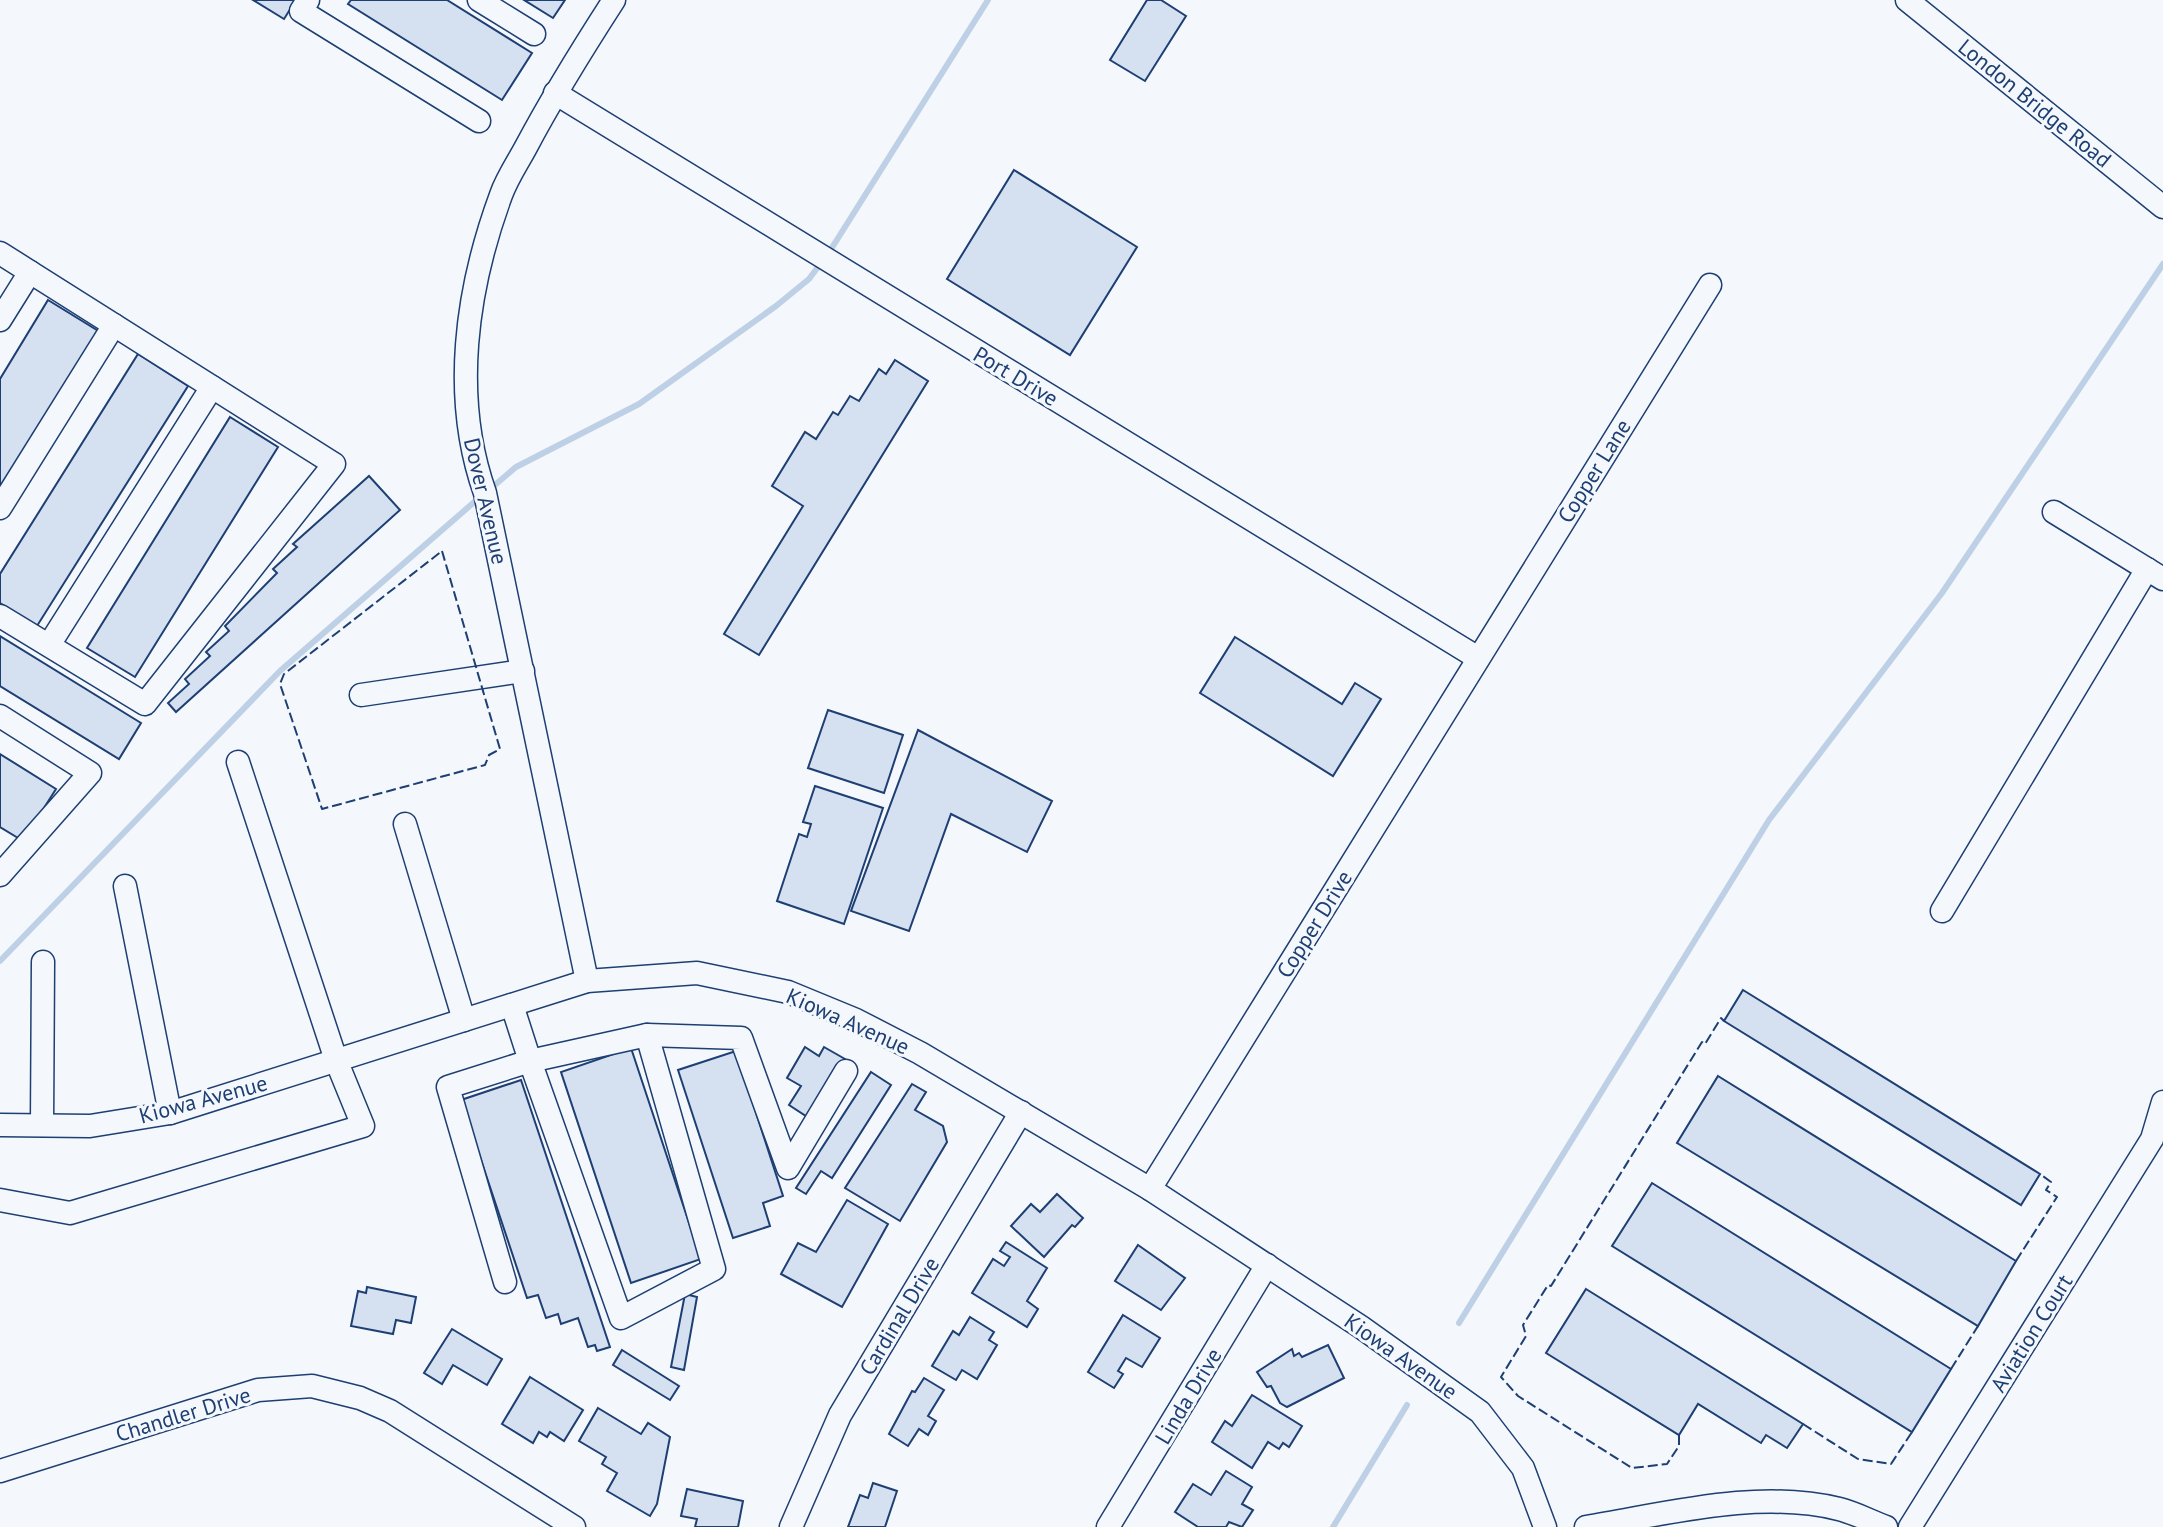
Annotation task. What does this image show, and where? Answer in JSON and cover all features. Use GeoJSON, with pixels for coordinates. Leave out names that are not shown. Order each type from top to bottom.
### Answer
{"type":"FeatureCollection","features":[{"type":"Feature","properties":{"kind":"street"},"geometry":{"type":"LineString","coordinates":[[308,0],[301,11],[479,121]]}},
{"type":"Feature","properties":{"kind":"street"},"geometry":{"type":"LineString","coordinates":[[479,0],[534,34]]}},
{"type":"Feature","properties":{"kind":"street","name":"Dover Avenue"},"geometry":{"type":"LineString","coordinates":[[587,981],[485,493],[472,457],[464,381],[473,291],[501,194],[555,93],[614,0]]}},
{"type":"Feature","properties":{"kind":"street","name":"London Bridge Road"},"geometry":{"type":"LineString","coordinates":[[1907,0],[2163,207]]}},
{"type":"Feature","properties":{"kind":"street","name":"Port Drive"},"geometry":{"type":"LineString","coordinates":[[555,93],[1478,658]]}},
{"type":"Feature","properties":{"kind":"street"},"geometry":{"type":"LineString","coordinates":[[0,253],[334,464],[145,704],[0,616]]}},
{"type":"Feature","properties":{"kind":"street"},"geometry":{"type":"LineString","coordinates":[[0,320],[30,272]]}},
{"type":"Feature","properties":{"kind":"street","name":"Copper Lane"},"geometry":{"type":"LineString","coordinates":[[1478,658],[1710,285]]}},
{"type":"Feature","properties":{"kind":"street"},"geometry":{"type":"LineString","coordinates":[[0,508],[114,325]]}},
{"type":"Feature","properties":{"kind":"street"},"geometry":{"type":"LineString","coordinates":[[49,645],[212,387]]}},
{"type":"Feature","properties":{"kind":"street"},"geometry":{"type":"LineString","coordinates":[[1942,911],[2155,574],[2054,512]]}},
{"type":"Feature","properties":{"kind":"street","name":"Copper Drive"},"geometry":{"type":"LineString","coordinates":[[1150,1189],[1478,658]]}},
{"type":"Feature","properties":{"kind":"street"},"geometry":{"type":"LineString","coordinates":[[361,695],[523,671]]}},
{"type":"Feature","properties":{"kind":"street"},"geometry":{"type":"LineString","coordinates":[[0,716],[90,773],[4,864]]}},
{"type":"Feature","properties":{"kind":"street"},"geometry":{"type":"LineString","coordinates":[[0,1200],[70,1213],[363,1126],[336,1060],[238,762]]}},
{"type":"Feature","properties":{"kind":"street"},"geometry":{"type":"LineString","coordinates":[[405,824],[464,1020]]}},
{"type":"Feature","properties":{"kind":"street"},"geometry":{"type":"LineString","coordinates":[[125,886],[170,1113]]}},
{"type":"Feature","properties":{"kind":"street"},"geometry":{"type":"LineString","coordinates":[[42,1125],[43,962]]}},
{"type":"Feature","properties":{"kind":"street","name":"Kiowa Avenue"},"geometry":{"type":"LineString","coordinates":[[0,1125],[90,1126],[170,1113],[587,981],[697,973],[788,992],[856,1020],[920,1053],[1150,1189],[1267,1265],[1480,1412],[1523,1468],[1545,1527]]}},
{"type":"Feature","properties":{"kind":"street"},"geometry":{"type":"LineString","coordinates":[[512,1005],[621,1318],[714,1269],[647,1035]]}},
{"type":"Feature","properties":{"kind":"street"},"geometry":{"type":"LineString","coordinates":[[505,1282],[448,1087],[530,1061],[647,1035],[741,1038],[788,1168],[846,1071]]}},
{"type":"Feature","properties":{"kind":"street","name":"Aviation Court"},"geometry":{"type":"LineString","coordinates":[[1910,1527],[2152,1139],[2163,1102]]}},
{"type":"Feature","properties":{"kind":"street","name":"Cardinal Drive"},"geometry":{"type":"LineString","coordinates":[[791,1527],[840,1415],[1021,1112]]}},
{"type":"Feature","properties":{"kind":"street","name":"Linda Drive"},"geometry":{"type":"LineString","coordinates":[[1108,1527],[1267,1265]]}},
{"type":"Feature","properties":{"kind":"street","name":"Chandler Drive"},"geometry":{"type":"LineString","coordinates":[[0,1471],[258,1390],[312,1386],[360,1398],[390,1411],[574,1527]]}},
{"type":"Feature","properties":{"kind":"street"},"geometry":{"type":"LineString","coordinates":[[1586,1527],[1716,1506],[1771,1503],[1838,1509],[1886,1527]]}},
{"type":"Feature","properties":{"kind":"building"},"geometry":{"type":"Polygon","coordinates":[[[253,0],[296,0],[284,19],[253,0]]]}},
{"type":"Feature","properties":{"kind":"building"},"geometry":{"type":"Polygon","coordinates":[[[351,0],[447,0],[532,53],[502,100],[348,4],[351,0]]]}},
{"type":"Feature","properties":{"kind":"building"},"geometry":{"type":"Polygon","coordinates":[[[524,0],[565,0],[553,18],[524,0]]]}},
{"type":"Feature","properties":{"kind":"building"},"geometry":{"type":"Polygon","coordinates":[[[1147,0],[1161,0],[1186,16],[1145,81],[1110,60],[1147,0]]]}},
{"type":"Feature","properties":{"kind":"building"},"geometry":{"type":"Polygon","coordinates":[[[1014,170],[1137,247],[1070,355],[947,279],[1014,170]]]}},
{"type":"Feature","properties":{"kind":"building"},"geometry":{"type":"Polygon","coordinates":[[[48,300],[100,332],[0,495],[0,379],[48,300]]]}},
{"type":"Feature","properties":{"kind":"building"},"geometry":{"type":"Polygon","coordinates":[[[138,354],[188,386],[37,626],[0,603],[0,574],[138,354]]]}},
{"type":"Feature","properties":{"kind":"building"},"geometry":{"type":"Polygon","coordinates":[[[895,360],[928,381],[759,655],[724,634],[803,506],[772,486],[805,432],[816,439],[833,412],[838,415],[850,396],[859,401],[879,369],[886,374],[895,360]]]}},
{"type":"Feature","properties":{"kind":"building"},"geometry":{"type":"Polygon","coordinates":[[[230,417],[278,447],[135,677],[87,648],[230,417]]]}},
{"type":"Feature","properties":{"kind":"building"},"geometry":{"type":"Polygon","coordinates":[[[369,476],[400,510],[176,712],[168,703],[189,684],[185,679],[210,656],[206,652],[229,631],[225,626],[277,573],[273,569],[297,547],[293,544],[369,476]]]}},
{"type":"Feature","properties":{"kind":"building"},"geometry":{"type":"Polygon","coordinates":[[[0,636],[141,723],[119,759],[0,686],[0,636]]]}},
{"type":"Feature","properties":{"kind":"building"},"geometry":{"type":"Polygon","coordinates":[[[1235,637],[1342,704],[1355,683],[1381,699],[1333,776],[1200,693],[1235,637]]]}},
{"type":"Feature","properties":{"kind":"building"},"geometry":{"type":"Polygon","coordinates":[[[828,710],[903,735],[884,793],[808,768],[828,710]]]}},
{"type":"Feature","properties":{"kind":"building"},"geometry":{"type":"Polygon","coordinates":[[[918,730],[1052,801],[1027,852],[951,814],[909,931],[851,911],[918,730]]]}},
{"type":"Feature","properties":{"kind":"building"},"geometry":{"type":"Polygon","coordinates":[[[0,754],[56,789],[23,841],[0,827],[0,754]]]}},
{"type":"Feature","properties":{"kind":"building"},"geometry":{"type":"Polygon","coordinates":[[[815,786],[883,808],[844,924],[777,901],[799,834],[807,837],[811,824],[803,822],[815,786]]]}},
{"type":"Feature","properties":{"kind":"building"},"geometry":{"type":"Polygon","coordinates":[[[1743,990],[2040,1174],[2021,1205],[1724,1021],[1743,990]]]}},
{"type":"Feature","properties":{"kind":"building"},"geometry":{"type":"Polygon","coordinates":[[[805,1047],[819,1056],[824,1047],[845,1059],[809,1118],[789,1105],[801,1086],[787,1078],[805,1047]]]}},
{"type":"Feature","properties":{"kind":"building"},"geometry":{"type":"Polygon","coordinates":[[[631,1048],[701,1259],[631,1283],[561,1072],[631,1048]]]}},
{"type":"Feature","properties":{"kind":"building"},"geometry":{"type":"Polygon","coordinates":[[[736,1051],[783,1196],[763,1203],[770,1226],[733,1238],[678,1070],[736,1051]]]}},
{"type":"Feature","properties":{"kind":"building"},"geometry":{"type":"Polygon","coordinates":[[[871,1072],[891,1085],[832,1178],[821,1171],[806,1194],[796,1188],[871,1072]]]}},
{"type":"Feature","properties":{"kind":"building"},"geometry":{"type":"Polygon","coordinates":[[[1718,1076],[2016,1261],[1978,1326],[1677,1143],[1718,1076]]]}},
{"type":"Feature","properties":{"kind":"building"},"geometry":{"type":"Polygon","coordinates":[[[521,1080],[610,1347],[597,1351],[595,1345],[588,1347],[578,1318],[561,1324],[558,1314],[546,1318],[538,1295],[527,1298],[461,1100],[521,1080]]]}},
{"type":"Feature","properties":{"kind":"building"},"geometry":{"type":"Polygon","coordinates":[[[912,1084],[926,1092],[915,1110],[943,1126],[947,1142],[900,1221],[845,1188],[912,1084]]]}},
{"type":"Feature","properties":{"kind":"building"},"geometry":{"type":"Polygon","coordinates":[[[1652,1183],[1951,1369],[1912,1432],[1612,1246],[1652,1183]]]}},
{"type":"Feature","properties":{"kind":"building"},"geometry":{"type":"Polygon","coordinates":[[[1057,1194],[1083,1218],[1075,1227],[1072,1225],[1044,1257],[1011,1226],[1031,1204],[1040,1212],[1057,1194]]]}},
{"type":"Feature","properties":{"kind":"building"},"geometry":{"type":"Polygon","coordinates":[[[847,1200],[888,1224],[842,1307],[781,1274],[798,1243],[816,1252],[847,1200]]]}},
{"type":"Feature","properties":{"kind":"building"},"geometry":{"type":"Polygon","coordinates":[[[1006,1242],[1047,1268],[1027,1301],[1038,1309],[1027,1327],[972,1293],[993,1259],[1004,1266],[1010,1257],[1000,1251],[1006,1242]]]}},
{"type":"Feature","properties":{"kind":"building"},"geometry":{"type":"Polygon","coordinates":[[[1138,1245],[1185,1278],[1161,1310],[1115,1281],[1138,1245]]]}},
{"type":"Feature","properties":{"kind":"building"},"geometry":{"type":"Polygon","coordinates":[[[367,1287],[416,1297],[411,1323],[396,1320],[393,1334],[351,1326],[358,1291],[366,1293],[367,1287]]]}},
{"type":"Feature","properties":{"kind":"building"},"geometry":{"type":"Polygon","coordinates":[[[1586,1289],[1803,1424],[1787,1448],[1766,1435],[1761,1443],[1698,1404],[1679,1435],[1546,1353],[1586,1289]]]}},
{"type":"Feature","properties":{"kind":"building"},"geometry":{"type":"Polygon","coordinates":[[[685,1294],[697,1297],[684,1370],[671,1367],[685,1294]]]}},
{"type":"Feature","properties":{"kind":"building"},"geometry":{"type":"Polygon","coordinates":[[[1123,1315],[1160,1338],[1142,1367],[1126,1358],[1118,1371],[1123,1374],[1114,1388],[1088,1372],[1123,1315]]]}},
{"type":"Feature","properties":{"kind":"building"},"geometry":{"type":"Polygon","coordinates":[[[970,1317],[994,1332],[989,1340],[997,1345],[977,1379],[962,1370],[956,1380],[932,1366],[953,1331],[959,1335],[970,1317]]]}},
{"type":"Feature","properties":{"kind":"building"},"geometry":{"type":"Polygon","coordinates":[[[452,1329],[502,1359],[487,1385],[453,1365],[442,1384],[424,1373],[452,1329]]]}},
{"type":"Feature","properties":{"kind":"building"},"geometry":{"type":"Polygon","coordinates":[[[1328,1345],[1344,1378],[1287,1407],[1280,1403],[1271,1386],[1267,1387],[1257,1372],[1292,1349],[1294,1356],[1299,1353],[1302,1357],[1328,1345]]]}},
{"type":"Feature","properties":{"kind":"building"},"geometry":{"type":"Polygon","coordinates":[[[622,1350],[679,1386],[670,1400],[613,1365],[622,1350]]]}},
{"type":"Feature","properties":{"kind":"building"},"geometry":{"type":"Polygon","coordinates":[[[530,1377],[583,1410],[564,1441],[550,1432],[547,1437],[539,1432],[533,1443],[502,1424],[530,1377]]]}},
{"type":"Feature","properties":{"kind":"building"},"geometry":{"type":"Polygon","coordinates":[[[924,1378],[944,1390],[928,1416],[936,1421],[928,1435],[919,1429],[908,1446],[889,1434],[912,1391],[915,1392],[924,1378]]]}},
{"type":"Feature","properties":{"kind":"building"},"geometry":{"type":"Polygon","coordinates":[[[1252,1395],[1302,1426],[1289,1447],[1283,1443],[1279,1449],[1268,1442],[1252,1468],[1212,1442],[1225,1421],[1232,1426],[1252,1395]]]}},
{"type":"Feature","properties":{"kind":"building"},"geometry":{"type":"Polygon","coordinates":[[[598,1408],[641,1434],[648,1423],[670,1437],[657,1504],[650,1516],[607,1491],[617,1473],[602,1464],[606,1457],[579,1441],[598,1408]]]}},
{"type":"Feature","properties":{"kind":"building"},"geometry":{"type":"Polygon","coordinates":[[[1226,1471],[1252,1487],[1242,1504],[1253,1510],[1242,1527],[1229,1522],[1226,1527],[1198,1527],[1175,1512],[1193,1484],[1211,1495],[1226,1471]]]}},
{"type":"Feature","properties":{"kind":"building"},"geometry":{"type":"Polygon","coordinates":[[[873,1483],[897,1491],[885,1527],[848,1527],[860,1495],[868,1498],[873,1483]]]}},
{"type":"Feature","properties":{"kind":"building"},"geometry":{"type":"Polygon","coordinates":[[[687,1489],[743,1501],[738,1527],[695,1527],[697,1519],[681,1516],[687,1489]]]}},
{"type":"Feature","properties":{"kind":"waterway"},"geometry":{"type":"LineString","coordinates":[[828,254],[988,0]]}},
{"type":"Feature","properties":{"kind":"waterway"},"geometry":{"type":"LineString","coordinates":[[489,490],[516,467],[639,404],[776,306],[809,279],[821,263]]}},
{"type":"Feature","properties":{"kind":"waterway"},"geometry":{"type":"LineString","coordinates":[[1459,1323],[1769,820],[1942,593],[2163,264]]}},
{"type":"Feature","properties":{"kind":"waterway"},"geometry":{"type":"LineString","coordinates":[[0,961],[280,671],[480,497]]}},
{"type":"Feature","properties":{"kind":"waterway"},"geometry":{"type":"LineString","coordinates":[[1333,1527],[1407,1405]]}},
{"type":"Feature","properties":{"kind":"fence"},"geometry":{"type":"LineString","coordinates":[[442,551],[500,749],[489,755],[485,765],[322,809],[280,684],[284,674],[442,551]]}},
{"type":"Feature","properties":{"kind":"fence"},"geometry":{"type":"LineString","coordinates":[[1679,1435],[1679,1446],[1667,1464],[1632,1468],[1518,1396],[1501,1377],[1526,1336],[1523,1325],[1548,1285],[1551,1286],[1702,1042],[1705,1044],[1721,1018],[1724,1021]]}},
{"type":"Feature","properties":{"kind":"fence"},"geometry":{"type":"LineString","coordinates":[[2016,1261],[2057,1197],[2046,1190],[2051,1182],[2040,1174]]}},
{"type":"Feature","properties":{"kind":"fence"},"geometry":{"type":"LineString","coordinates":[[1951,1369],[1978,1326]]}},
{"type":"Feature","properties":{"kind":"fence"},"geometry":{"type":"LineString","coordinates":[[1803,1424],[1858,1459],[1891,1464],[1912,1432]]}}]}
